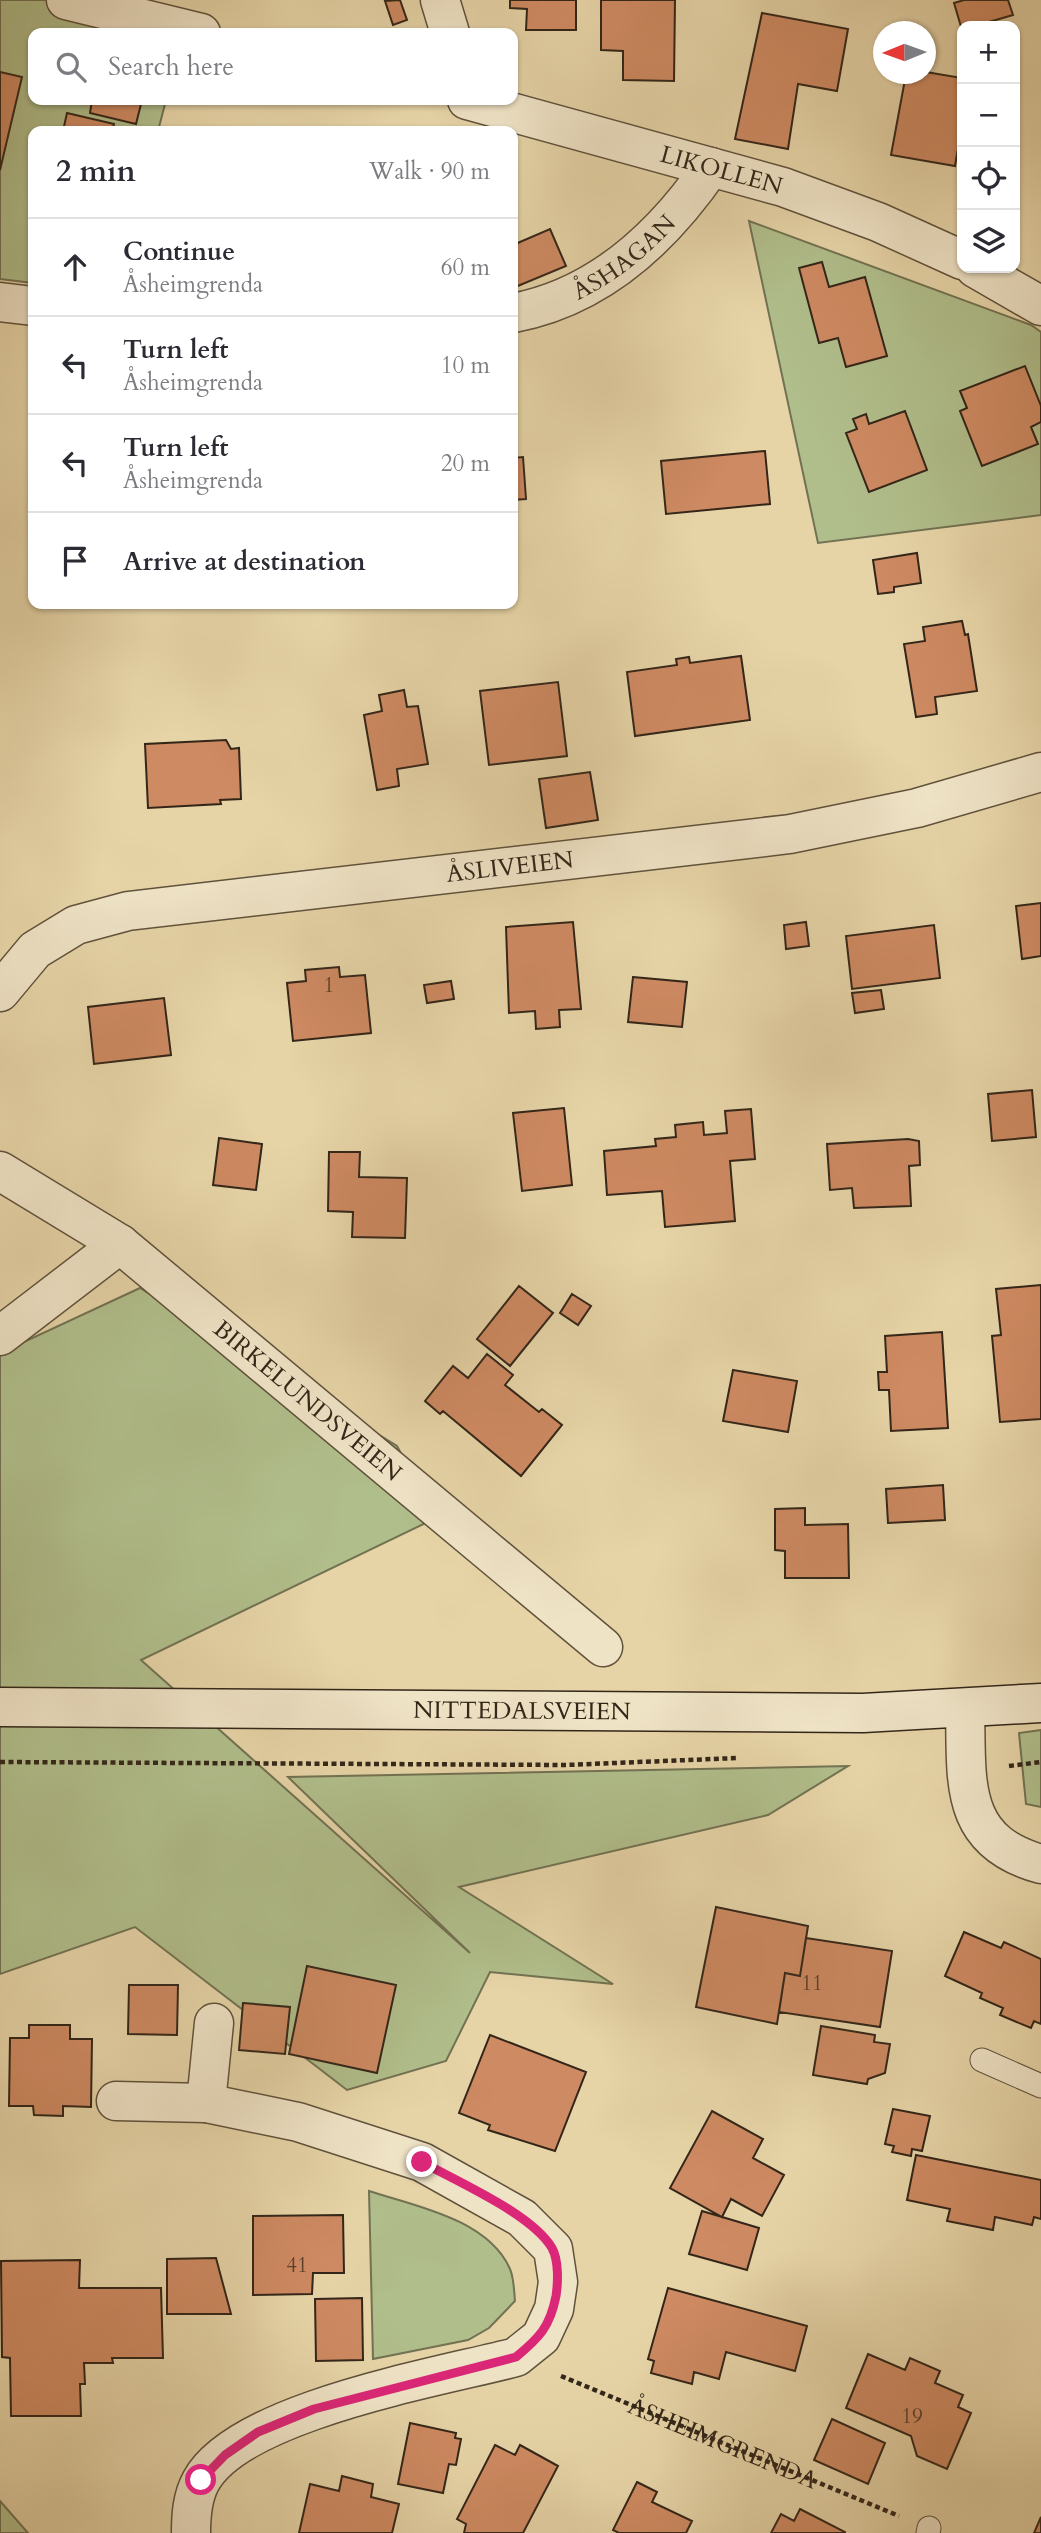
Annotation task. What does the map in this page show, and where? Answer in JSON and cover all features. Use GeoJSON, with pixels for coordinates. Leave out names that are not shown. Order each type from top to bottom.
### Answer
{"type":"FeatureCollection","features":[{"type":"Feature","properties":{"kind":"street"},"geometry":{"type":"LineString","coordinates":[[66,0],[181,28]]}},
{"type":"Feature","properties":{"kind":"street"},"geometry":{"type":"LineString","coordinates":[[440,0],[448,28]]}},
{"type":"Feature","properties":{"kind":"street","name":"LIKOLLEN"},"geometry":{"type":"LineString","coordinates":[[488,105],[782,187],[878,222],[957,258]]}},
{"type":"Feature","properties":{"kind":"street","name":"ÅSHAGAN"},"geometry":{"type":"LineString","coordinates":[[518,311],[584,289],[637,255],[682,208],[711,167]]}},
{"type":"Feature","properties":{"kind":"street"},"geometry":{"type":"LineString","coordinates":[[984,273],[1041,306]]}},
{"type":"Feature","properties":{"kind":"street"},"geometry":{"type":"LineString","coordinates":[[0,302],[28,305]]}},
{"type":"Feature","properties":{"kind":"street","name":"ÅSLIVEIEN"},"geometry":{"type":"LineString","coordinates":[[0,992],[35,950],[76,925],[128,911],[790,834],[917,808],[1041,772]]}},
{"type":"Feature","properties":{"kind":"street","name":"BIRKELUNDSVEIEN"},"geometry":{"type":"LineString","coordinates":[[0,1171],[120,1244],[603,1647]]}},
{"type":"Feature","properties":{"kind":"street"},"geometry":{"type":"LineString","coordinates":[[0,1336],[120,1244]]}},
{"type":"Feature","properties":{"kind":"street","name":"NITTEDALSVEIEN"},"geometry":{"type":"LineString","coordinates":[[0,1707],[863,1713],[1041,1703]]}},
{"type":"Feature","properties":{"kind":"street"},"geometry":{"type":"LineString","coordinates":[[965,1708],[972,1810],[981,1827],[1006,1850],[1041,1864]]}},
{"type":"Feature","properties":{"kind":"street"},"geometry":{"type":"LineString","coordinates":[[206,2103],[214,2023]]}},
{"type":"Feature","properties":{"kind":"street"},"geometry":{"type":"LineString","coordinates":[[116,2101],[206,2103],[298,2122],[422,2162],[522,2218],[553,2249],[558,2282],[554,2309],[541,2337],[516,2357],[314,2409],[258,2432],[225,2455],[201,2480],[191,2512],[191,2533]]}},
{"type":"Feature","properties":{"kind":"lane"},"geometry":{"type":"LineString","coordinates":[[982,2060],[1041,2086]]}},
{"type":"Feature","properties":{"kind":"path"},"geometry":{"type":"LineString","coordinates":[[0,1762],[566,1765],[744,1757]]}},
{"type":"Feature","properties":{"kind":"path"},"geometry":{"type":"LineString","coordinates":[[1008,1766],[1041,1762]]}},
{"type":"Feature","properties":{"kind":"path","name":"ÅSHEIMGRENDA"},"geometry":{"type":"LineString","coordinates":[[516,2357],[928,2530]]}},
{"type":"Feature","properties":{"kind":"green space"},"geometry":{"type":"Polygon","coordinates":[[[0,0],[56,0],[154,28],[28,28],[28,105],[165,105],[159,126],[28,126],[28,282],[0,279],[0,0]]]}},
{"type":"Feature","properties":{"kind":"green space"},"geometry":{"type":"Polygon","coordinates":[[[749,221],[1031,325],[1041,332],[1041,515],[818,543],[749,221]]]}},
{"type":"Feature","properties":{"kind":"green space"},"geometry":{"type":"Polygon","coordinates":[[[140,1288],[397,1446],[436,1518],[141,1660],[470,1953],[288,1777],[848,1766],[768,1815],[459,1887],[613,1984],[490,1972],[446,2061],[347,2090],[135,1927],[0,1974],[0,1353],[140,1288]]]}},
{"type":"Feature","properties":{"kind":"green space"},"geometry":{"type":"Polygon","coordinates":[[[1041,1730],[1041,1807],[1026,1804],[1019,1733],[1041,1730]]]}},
{"type":"Feature","properties":{"kind":"green space"},"geometry":{"type":"Polygon","coordinates":[[[369,2191],[448,2217],[485,2238],[500,2252],[510,2269],[515,2301],[489,2328],[468,2340],[373,2359],[369,2191]]]}},
{"type":"Feature","properties":{"kind":"green space"},"geometry":{"type":"Polygon","coordinates":[[[0,2501],[28,2533],[0,2533],[0,2501]]]}},
{"type":"Feature","properties":{"kind":"building"},"geometry":{"type":"Polygon","coordinates":[[[400,0],[407,20],[393,25],[385,1],[400,0]]]}},
{"type":"Feature","properties":{"kind":"building"},"geometry":{"type":"Polygon","coordinates":[[[510,0],[576,0],[576,30],[526,30],[527,9],[510,8],[510,0]]]}},
{"type":"Feature","properties":{"kind":"building"},"geometry":{"type":"Polygon","coordinates":[[[601,0],[675,0],[674,81],[623,80],[623,51],[601,50],[601,0]]]}},
{"type":"Feature","properties":{"kind":"building"},"geometry":{"type":"Polygon","coordinates":[[[964,0],[1008,0],[1013,15],[992,21],[959,21],[954,3],[964,0]]]}},
{"type":"Feature","properties":{"kind":"building"},"geometry":{"type":"Polygon","coordinates":[[[762,13],[848,29],[837,91],[798,84],[788,149],[735,139],[762,13]]]}},
{"type":"Feature","properties":{"kind":"building"},"geometry":{"type":"Polygon","coordinates":[[[0,72],[22,77],[0,170],[0,72]]]}},
{"type":"Feature","properties":{"kind":"building"},"geometry":{"type":"Polygon","coordinates":[[[936,74],[957,77],[955,166],[891,155],[904,84],[936,84],[936,74]]]}},
{"type":"Feature","properties":{"kind":"building"},"geometry":{"type":"Polygon","coordinates":[[[91,105],[141,105],[136,124],[90,113],[91,105]]]}},
{"type":"Feature","properties":{"kind":"building"},"geometry":{"type":"Polygon","coordinates":[[[67,113],[114,124],[113,126],[64,126],[67,113]]]}},
{"type":"Feature","properties":{"kind":"building"},"geometry":{"type":"Polygon","coordinates":[[[550,229],[566,266],[518,286],[518,243],[550,229]]]}},
{"type":"Feature","properties":{"kind":"building"},"geometry":{"type":"Polygon","coordinates":[[[822,262],[829,287],[865,277],[887,356],[846,367],[838,338],[819,343],[799,268],[822,262]]]}},
{"type":"Feature","properties":{"kind":"building"},"geometry":{"type":"Polygon","coordinates":[[[1025,366],[1041,406],[1041,422],[1031,427],[1038,444],[982,466],[960,411],[967,408],[960,391],[1025,366]]]}},
{"type":"Feature","properties":{"kind":"building"},"geometry":{"type":"Polygon","coordinates":[[[905,411],[927,470],[869,492],[846,433],[857,429],[853,419],[866,414],[869,424],[905,411]]]}},
{"type":"Feature","properties":{"kind":"building"},"geometry":{"type":"Polygon","coordinates":[[[765,451],[770,504],[666,514],[661,461],[765,451]]]}},
{"type":"Feature","properties":{"kind":"building"},"geometry":{"type":"Polygon","coordinates":[[[523,457],[526,499],[518,500],[518,458],[523,457]]]}},
{"type":"Feature","properties":{"kind":"building"},"geometry":{"type":"Polygon","coordinates":[[[917,553],[921,583],[894,587],[894,592],[878,594],[873,560],[917,553]]]}},
{"type":"Feature","properties":{"kind":"building"},"geometry":{"type":"Polygon","coordinates":[[[962,621],[965,635],[968,634],[977,691],[935,697],[937,714],[916,717],[904,644],[925,641],[923,627],[962,621]]]}},
{"type":"Feature","properties":{"kind":"building"},"geometry":{"type":"Polygon","coordinates":[[[741,656],[750,720],[635,736],[627,672],[677,665],[676,659],[689,657],[690,663],[741,656]]]}},
{"type":"Feature","properties":{"kind":"building"},"geometry":{"type":"Polygon","coordinates":[[[558,682],[567,756],[489,765],[480,691],[558,682]]]}},
{"type":"Feature","properties":{"kind":"building"},"geometry":{"type":"Polygon","coordinates":[[[404,690],[407,707],[418,706],[428,764],[397,769],[399,786],[377,790],[364,715],[382,711],[379,695],[404,690]]]}},
{"type":"Feature","properties":{"kind":"building"},"geometry":{"type":"Polygon","coordinates":[[[226,740],[231,749],[239,748],[241,799],[220,800],[221,804],[148,808],[145,744],[226,740]]]}},
{"type":"Feature","properties":{"kind":"building"},"geometry":{"type":"Polygon","coordinates":[[[590,772],[598,820],[546,828],[539,779],[590,772]]]}},
{"type":"Feature","properties":{"kind":"building"},"geometry":{"type":"Polygon","coordinates":[[[1041,903],[1041,956],[1022,959],[1016,906],[1041,903]]]}},
{"type":"Feature","properties":{"kind":"building"},"geometry":{"type":"Polygon","coordinates":[[[573,922],[581,1009],[559,1010],[560,1027],[536,1029],[535,1011],[509,1013],[506,927],[573,922]]]}},
{"type":"Feature","properties":{"kind":"building"},"geometry":{"type":"Polygon","coordinates":[[[806,922],[809,946],[786,949],[784,925],[806,922]]]}},
{"type":"Feature","properties":{"kind":"building"},"geometry":{"type":"Polygon","coordinates":[[[934,925],[940,978],[852,989],[846,936],[934,925]]]}},
{"type":"Feature","properties":{"kind":"building"},"geometry":{"type":"Polygon","coordinates":[[[339,967],[340,977],[365,975],[371,1033],[293,1041],[287,983],[306,981],[305,970],[339,967]]]}},
{"type":"Feature","properties":{"kind":"building"},"geometry":{"type":"Polygon","coordinates":[[[633,977],[687,982],[682,1027],[628,1022],[633,977]]]}},
{"type":"Feature","properties":{"kind":"building"},"geometry":{"type":"Polygon","coordinates":[[[451,981],[454,999],[427,1003],[424,985],[451,981]]]}},
{"type":"Feature","properties":{"kind":"building"},"geometry":{"type":"Polygon","coordinates":[[[881,990],[884,1009],[855,1013],[852,993],[881,990]]]}},
{"type":"Feature","properties":{"kind":"building"},"geometry":{"type":"Polygon","coordinates":[[[164,998],[171,1055],[94,1064],[88,1007],[164,998]]]}},
{"type":"Feature","properties":{"kind":"building"},"geometry":{"type":"Polygon","coordinates":[[[1032,1090],[1036,1137],[992,1141],[988,1094],[1032,1090]]]}},
{"type":"Feature","properties":{"kind":"building"},"geometry":{"type":"Polygon","coordinates":[[[564,1108],[572,1185],[522,1191],[513,1113],[564,1108]]]}},
{"type":"Feature","properties":{"kind":"building"},"geometry":{"type":"Polygon","coordinates":[[[751,1109],[755,1159],[730,1161],[735,1221],[665,1227],[662,1191],[607,1195],[604,1151],[656,1146],[655,1139],[676,1137],[675,1125],[703,1122],[704,1135],[727,1133],[725,1111],[751,1109]]]}},
{"type":"Feature","properties":{"kind":"building"},"geometry":{"type":"Polygon","coordinates":[[[219,1138],[262,1144],[256,1190],[213,1185],[219,1138]]]}},
{"type":"Feature","properties":{"kind":"building"},"geometry":{"type":"Polygon","coordinates":[[[908,1139],[919,1141],[920,1165],[909,1166],[911,1206],[854,1208],[852,1188],[830,1190],[827,1144],[908,1139]]]}},
{"type":"Feature","properties":{"kind":"building"},"geometry":{"type":"Polygon","coordinates":[[[329,1152],[360,1152],[359,1177],[407,1178],[405,1238],[352,1237],[353,1212],[328,1211],[329,1152]]]}},
{"type":"Feature","properties":{"kind":"building"},"geometry":{"type":"Polygon","coordinates":[[[1041,1285],[1041,1419],[1000,1422],[992,1336],[1001,1335],[996,1289],[1041,1285]]]}},
{"type":"Feature","properties":{"kind":"building"},"geometry":{"type":"Polygon","coordinates":[[[519,1286],[553,1313],[510,1366],[477,1339],[519,1286]]]}},
{"type":"Feature","properties":{"kind":"building"},"geometry":{"type":"Polygon","coordinates":[[[572,1294],[591,1306],[578,1325],[560,1313],[572,1294]]]}},
{"type":"Feature","properties":{"kind":"building"},"geometry":{"type":"Polygon","coordinates":[[[942,1332],[948,1428],[891,1431],[889,1390],[879,1390],[878,1372],[887,1372],[885,1336],[942,1332]]]}},
{"type":"Feature","properties":{"kind":"building"},"geometry":{"type":"Polygon","coordinates":[[[487,1354],[513,1375],[505,1385],[539,1412],[542,1409],[562,1425],[521,1476],[443,1411],[440,1414],[425,1401],[453,1366],[468,1378],[487,1354]]]}},
{"type":"Feature","properties":{"kind":"building"},"geometry":{"type":"Polygon","coordinates":[[[733,1370],[797,1381],[788,1432],[723,1421],[733,1370]]]}},
{"type":"Feature","properties":{"kind":"building"},"geometry":{"type":"Polygon","coordinates":[[[943,1485],[945,1520],[888,1523],[886,1489],[943,1485]]]}},
{"type":"Feature","properties":{"kind":"building"},"geometry":{"type":"Polygon","coordinates":[[[805,1508],[805,1525],[848,1524],[849,1578],[785,1578],[785,1551],[775,1550],[775,1509],[805,1508]]]}},
{"type":"Feature","properties":{"kind":"building"},"geometry":{"type":"Polygon","coordinates":[[[716,1907],[808,1926],[800,1976],[785,1973],[777,2024],[696,2007],[716,1907]]]}},
{"type":"Feature","properties":{"kind":"building"},"geometry":{"type":"Polygon","coordinates":[[[964,1932],[1001,1948],[1004,1942],[1041,1959],[1041,2024],[1034,2021],[1031,2028],[1000,2015],[1003,2008],[980,1998],[982,1993],[945,1976],[964,1932]]]}},
{"type":"Feature","properties":{"kind":"building"},"geometry":{"type":"Polygon","coordinates":[[[806,1938],[892,1951],[880,2027],[779,2012],[785,1973],[800,1976],[806,1938]]]}},
{"type":"Feature","properties":{"kind":"building"},"geometry":{"type":"Polygon","coordinates":[[[307,1966],[396,1985],[377,2073],[289,2054],[307,1966]]]}},
{"type":"Feature","properties":{"kind":"building"},"geometry":{"type":"Polygon","coordinates":[[[129,1985],[178,1985],[177,2035],[128,2034],[129,1985]]]}},
{"type":"Feature","properties":{"kind":"building"},"geometry":{"type":"Polygon","coordinates":[[[243,2003],[290,2007],[285,2054],[239,2050],[243,2003]]]}},
{"type":"Feature","properties":{"kind":"building"},"geometry":{"type":"Polygon","coordinates":[[[29,2025],[70,2025],[70,2039],[92,2039],[91,2107],[63,2106],[63,2116],[34,2115],[33,2106],[9,2106],[10,2038],[29,2038],[29,2025]]]}},
{"type":"Feature","properties":{"kind":"building"},"geometry":{"type":"Polygon","coordinates":[[[821,2026],[875,2035],[874,2042],[890,2044],[885,2073],[868,2079],[867,2084],[813,2075],[821,2026]]]}},
{"type":"Feature","properties":{"kind":"building"},"geometry":{"type":"Polygon","coordinates":[[[490,2035],[586,2072],[555,2151],[488,2130],[490,2125],[459,2113],[490,2035]]]}},
{"type":"Feature","properties":{"kind":"building"},"geometry":{"type":"Polygon","coordinates":[[[893,2109],[930,2116],[922,2151],[912,2149],[911,2156],[892,2152],[894,2146],[885,2144],[893,2109]]]}},
{"type":"Feature","properties":{"kind":"building"},"geometry":{"type":"Polygon","coordinates":[[[712,2111],[763,2139],[753,2158],[784,2175],[762,2216],[731,2199],[722,2217],[670,2188],[712,2111]]]}},
{"type":"Feature","properties":{"kind":"building"},"geometry":{"type":"Polygon","coordinates":[[[916,2155],[1041,2180],[1041,2219],[1034,2217],[1032,2225],[995,2217],[993,2230],[947,2221],[950,2209],[907,2200],[916,2155]]]}},
{"type":"Feature","properties":{"kind":"building"},"geometry":{"type":"Polygon","coordinates":[[[702,2211],[759,2228],[747,2270],[689,2254],[702,2211]]]}},
{"type":"Feature","properties":{"kind":"building"},"geometry":{"type":"Polygon","coordinates":[[[343,2215],[344,2273],[313,2273],[312,2294],[253,2295],[253,2216],[343,2215]]]}},
{"type":"Feature","properties":{"kind":"building"},"geometry":{"type":"Polygon","coordinates":[[[216,2258],[231,2314],[167,2314],[167,2259],[216,2258]]]}},
{"type":"Feature","properties":{"kind":"building"},"geometry":{"type":"Polygon","coordinates":[[[80,2260],[79,2288],[161,2288],[163,2358],[112,2358],[113,2363],[84,2363],[85,2384],[80,2384],[81,2416],[11,2416],[10,2358],[2,2357],[1,2261],[80,2260]]]}},
{"type":"Feature","properties":{"kind":"building"},"geometry":{"type":"Polygon","coordinates":[[[668,2288],[807,2326],[795,2371],[726,2352],[719,2379],[694,2372],[692,2384],[651,2373],[654,2361],[648,2359],[668,2288]]]}},
{"type":"Feature","properties":{"kind":"building"},"geometry":{"type":"Polygon","coordinates":[[[362,2298],[363,2360],[316,2361],[315,2299],[362,2298]]]}},
{"type":"Feature","properties":{"kind":"building"},"geometry":{"type":"Polygon","coordinates":[[[868,2354],[905,2370],[910,2358],[940,2371],[935,2383],[963,2395],[958,2407],[971,2413],[947,2469],[917,2456],[911,2436],[846,2408],[868,2354]]]}},
{"type":"Feature","properties":{"kind":"building"},"geometry":{"type":"Polygon","coordinates":[[[832,2419],[885,2443],[868,2484],[814,2460],[832,2419]]]}},
{"type":"Feature","properties":{"kind":"building"},"geometry":{"type":"Polygon","coordinates":[[[410,2423],[456,2433],[455,2438],[461,2439],[456,2465],[449,2464],[443,2493],[398,2484],[410,2423]]]}},
{"type":"Feature","properties":{"kind":"building"},"geometry":{"type":"Polygon","coordinates":[[[495,2445],[515,2455],[520,2445],[558,2466],[523,2533],[464,2533],[466,2524],[457,2519],[495,2445]]]}},
{"type":"Feature","properties":{"kind":"building"},"geometry":{"type":"Polygon","coordinates":[[[342,2476],[373,2484],[371,2497],[399,2504],[392,2533],[299,2533],[310,2484],[339,2491],[342,2476]]]}},
{"type":"Feature","properties":{"kind":"building"},"geometry":{"type":"Polygon","coordinates":[[[637,2482],[657,2492],[652,2502],[692,2521],[686,2533],[619,2533],[613,2530],[637,2482]]]}},
{"type":"Feature","properties":{"kind":"building"},"geometry":{"type":"Polygon","coordinates":[[[800,2509],[845,2533],[771,2533],[781,2514],[794,2521],[800,2509]]]}},
{"type":"Feature","properties":{"kind":"building"},"geometry":{"type":"Polygon","coordinates":[[[1041,2517],[1041,2533],[1034,2533],[1041,2517]]]}},
{"type":"Feature","properties":{"kind":"route"},"geometry":{"type":"LineString","coordinates":[[201,2480],[225,2455],[258,2432],[314,2409],[516,2357],[541,2337],[554,2309],[558,2282],[553,2249],[522,2218],[422,2162]]}}]}
